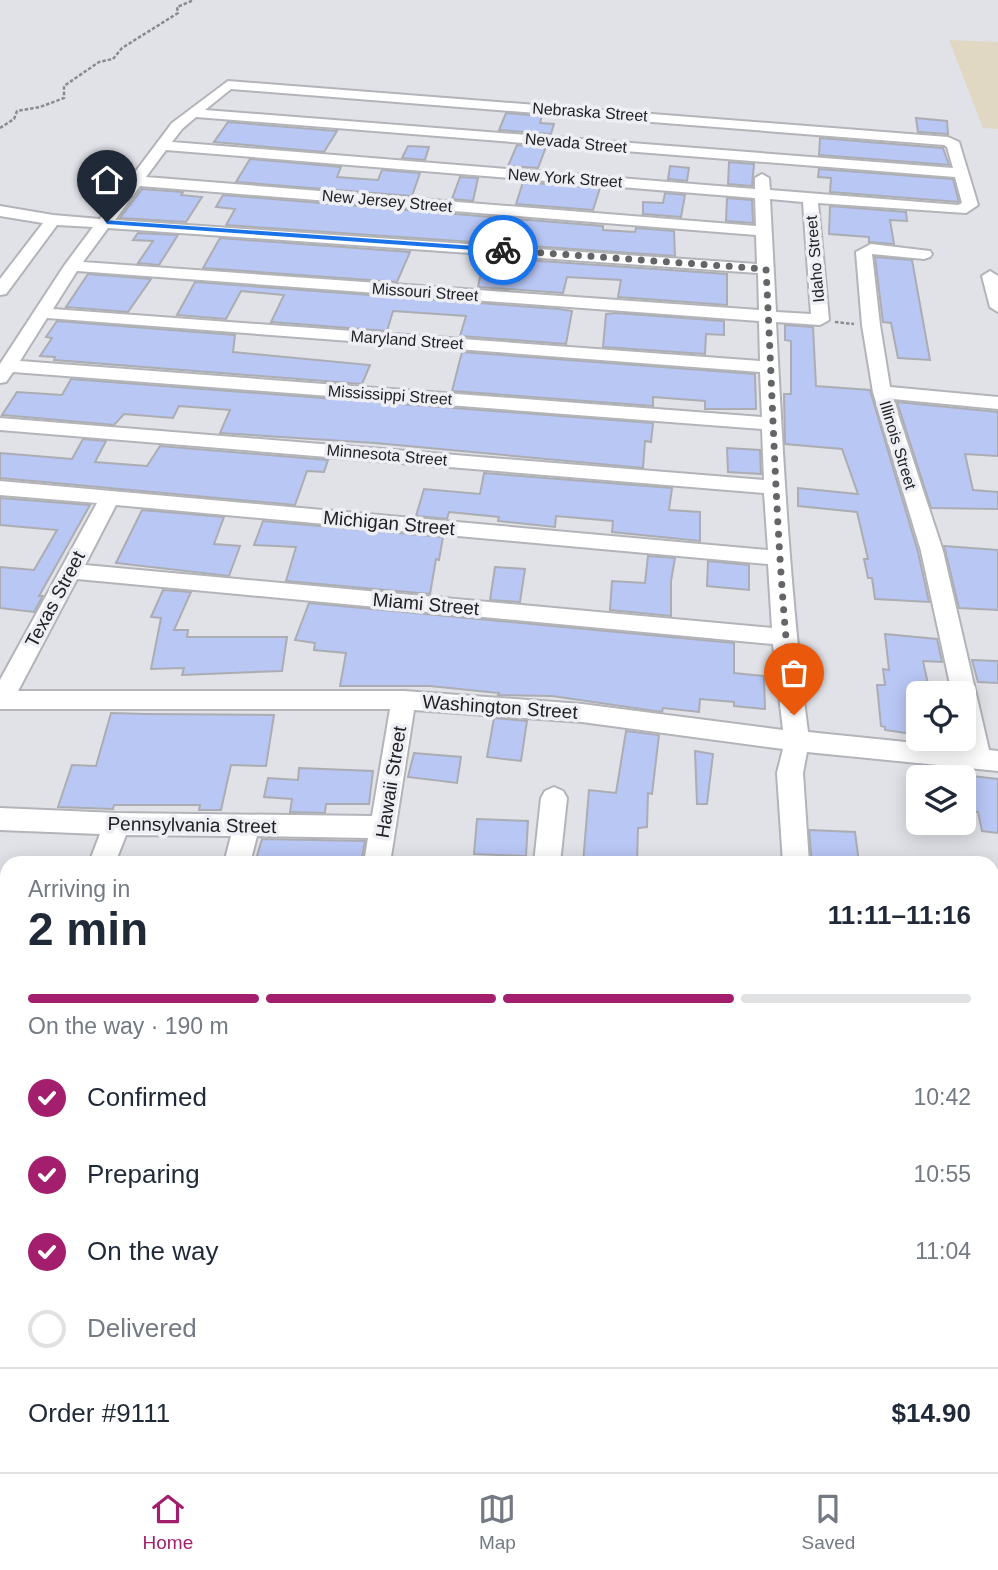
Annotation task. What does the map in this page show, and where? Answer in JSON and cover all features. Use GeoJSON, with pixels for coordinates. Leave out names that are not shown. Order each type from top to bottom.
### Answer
{"type":"FeatureCollection","features":[{"type":"Feature","properties":{"kind":"street","name":"Nebraska Street"},"geometry":{"type":"LineString","coordinates":[[193,113],[228,85],[766,125],[952,143],[960,173]]}},
{"type":"Feature","properties":{"kind":"street"},"geometry":{"type":"LineString","coordinates":[[4,372],[72,266],[177,126],[193,113]]}},
{"type":"Feature","properties":{"kind":"street","name":"Nevada Street"},"geometry":{"type":"LineString","coordinates":[[193,113],[960,173]]}},
{"type":"Feature","properties":{"kind":"street"},"geometry":{"type":"LineString","coordinates":[[766,125],[762,193],[769,317],[771,424],[784,637],[797,741],[790,773],[796,856]]}},
{"type":"Feature","properties":{"kind":"street","name":"New York Street"},"geometry":{"type":"LineString","coordinates":[[163,146],[967,208],[970,205],[960,173]]}},
{"type":"Feature","properties":{"kind":"street","name":"New Jersey Street"},"geometry":{"type":"LineString","coordinates":[[136,181],[764,231]]}},
{"type":"Feature","properties":{"kind":"street","name":"Idaho Street"},"geometry":{"type":"LineString","coordinates":[[810,197],[820,320]]}},
{"type":"Feature","properties":{"kind":"street"},"geometry":{"type":"LineString","coordinates":[[0,211],[53,220],[766,269]]}},
{"type":"Feature","properties":{"kind":"street"},"geometry":{"type":"LineString","coordinates":[[2,284],[53,220]]}},
{"type":"Feature","properties":{"kind":"street","name":"Illinois Street"},"geometry":{"type":"LineString","coordinates":[[924,254],[871,249],[864,251],[870,325],[882,391],[932,551],[961,681]]}},
{"type":"Feature","properties":{"kind":"street","name":"Missouri Street"},"geometry":{"type":"LineString","coordinates":[[72,266],[820,320]]}},
{"type":"Feature","properties":{"kind":"street"},"geometry":{"type":"LineString","coordinates":[[990,276],[998,307]]}},
{"type":"Feature","properties":{"kind":"street","name":"Maryland Street"},"geometry":{"type":"LineString","coordinates":[[43,313],[770,367]]}},
{"type":"Feature","properties":{"kind":"street","name":"Mississippi Street"},"geometry":{"type":"LineString","coordinates":[[4,372],[771,424]]}},
{"type":"Feature","properties":{"kind":"street"},"geometry":{"type":"LineString","coordinates":[[882,391],[998,403]]}},
{"type":"Feature","properties":{"kind":"street","name":"Minnesota Street"},"geometry":{"type":"LineString","coordinates":[[0,424],[774,487]]}},
{"type":"Feature","properties":{"kind":"street","name":"Michigan Street"},"geometry":{"type":"LineString","coordinates":[[0,488],[778,558]]}},
{"type":"Feature","properties":{"kind":"street","name":"Texas Street"},"geometry":{"type":"LineString","coordinates":[[1,700],[110,498]]}},
{"type":"Feature","properties":{"kind":"street","name":"Miami Street"},"geometry":{"type":"LineString","coordinates":[[69,571],[784,637]]}},
{"type":"Feature","properties":{"kind":"street","name":"Washington Street"},"geometry":{"type":"LineString","coordinates":[[1,700],[404,700],[582,713],[797,741],[988,760]]}},
{"type":"Feature","properties":{"kind":"street","name":"Hawaii Street"},"geometry":{"type":"LineString","coordinates":[[378,856],[404,700]]}},
{"type":"Feature","properties":{"kind":"street","name":"Illinois Street"},"geometry":{"type":"LineString","coordinates":[[976,727],[988,760]]}},
{"type":"Feature","properties":{"kind":"street"},"geometry":{"type":"LineString","coordinates":[[548,856],[554,798]]}},
{"type":"Feature","properties":{"kind":"street","name":"Pennsylvania Street"},"geometry":{"type":"LineString","coordinates":[[0,819],[246,827],[384,827]]}},
{"type":"Feature","properties":{"kind":"street"},"geometry":{"type":"LineString","coordinates":[[105,856],[117,824]]}},
{"type":"Feature","properties":{"kind":"street"},"geometry":{"type":"LineString","coordinates":[[239,856],[246,827]]}},
{"type":"Feature","properties":{"kind":"path"},"geometry":{"type":"LineString","coordinates":[[0,128],[14,120],[17,111],[40,107],[64,98],[64,86],[100,62],[113,59],[122,48],[178,13],[177,7],[194,0]]}},
{"type":"Feature","properties":{"kind":"path"},"geometry":{"type":"LineString","coordinates":[[820,320],[870,325]]}},
{"type":"Feature","properties":{"kind":"shaded area"},"geometry":{"type":"Polygon","coordinates":[[[949,40],[998,42],[998,129],[983,128],[949,40]]]}},
{"type":"Feature","properties":{"kind":"building"},"geometry":{"type":"Polygon","coordinates":[[[506,113],[542,116],[540,123],[554,124],[551,134],[499,130],[506,113]]]}},
{"type":"Feature","properties":{"kind":"building"},"geometry":{"type":"Polygon","coordinates":[[[916,118],[947,121],[948,134],[918,132],[916,118]]]}},
{"type":"Feature","properties":{"kind":"building"},"geometry":{"type":"Polygon","coordinates":[[[228,122],[337,131],[324,152],[214,142],[228,122]]]}},
{"type":"Feature","properties":{"kind":"building"},"geometry":{"type":"Polygon","coordinates":[[[820,138],[943,148],[949,165],[819,155],[820,138]]]}},
{"type":"Feature","properties":{"kind":"building"},"geometry":{"type":"Polygon","coordinates":[[[517,145],[546,147],[538,168],[508,166],[517,145]]]}},
{"type":"Feature","properties":{"kind":"building"},"geometry":{"type":"Polygon","coordinates":[[[408,146],[429,147],[425,160],[402,158],[408,146]]]}},
{"type":"Feature","properties":{"kind":"building"},"geometry":{"type":"Polygon","coordinates":[[[250,159],[341,167],[337,177],[378,180],[382,170],[420,173],[412,196],[236,182],[250,159]]]}},
{"type":"Feature","properties":{"kind":"building"},"geometry":{"type":"Polygon","coordinates":[[[729,162],[754,164],[752,186],[728,184],[729,162]]]}},
{"type":"Feature","properties":{"kind":"building"},"geometry":{"type":"Polygon","coordinates":[[[670,166],[689,168],[687,181],[668,179],[670,166]]]}},
{"type":"Feature","properties":{"kind":"building"},"geometry":{"type":"Polygon","coordinates":[[[819,169],[953,179],[959,202],[830,192],[831,178],[818,177],[819,169]]]}},
{"type":"Feature","properties":{"kind":"building"},"geometry":{"type":"Polygon","coordinates":[[[460,177],[478,178],[473,201],[452,199],[460,177]]]}},
{"type":"Feature","properties":{"kind":"building"},"geometry":{"type":"Polygon","coordinates":[[[523,182],[600,188],[593,210],[516,204],[523,182]]]}},
{"type":"Feature","properties":{"kind":"building"},"geometry":{"type":"Polygon","coordinates":[[[142,189],[183,192],[181,195],[202,197],[186,222],[120,218],[142,189]]]}},
{"type":"Feature","properties":{"kind":"building"},"geometry":{"type":"Polygon","coordinates":[[[665,193],[685,195],[681,217],[643,214],[643,202],[663,203],[665,193]]]}},
{"type":"Feature","properties":{"kind":"building"},"geometry":{"type":"Polygon","coordinates":[[[223,195],[603,226],[603,230],[635,232],[636,228],[674,231],[675,256],[226,225],[235,209],[216,207],[223,195]]]}},
{"type":"Feature","properties":{"kind":"building"},"geometry":{"type":"Polygon","coordinates":[[[727,198],[752,200],[753,223],[726,221],[727,198]]]}},
{"type":"Feature","properties":{"kind":"building"},"geometry":{"type":"Polygon","coordinates":[[[830,206],[906,212],[907,221],[890,220],[894,244],[869,242],[869,237],[829,234],[830,206]]]}},
{"type":"Feature","properties":{"kind":"building"},"geometry":{"type":"Polygon","coordinates":[[[138,233],[178,235],[159,265],[138,263],[153,241],[133,240],[138,233]]]}},
{"type":"Feature","properties":{"kind":"building"},"geometry":{"type":"Polygon","coordinates":[[[220,238],[410,252],[397,282],[203,268],[220,238]]]}},
{"type":"Feature","properties":{"kind":"building"},"geometry":{"type":"Polygon","coordinates":[[[484,257],[727,274],[727,305],[618,297],[621,280],[567,277],[563,293],[478,287],[484,257]]]}},
{"type":"Feature","properties":{"kind":"building"},"geometry":{"type":"Polygon","coordinates":[[[875,257],[912,260],[930,360],[898,358],[891,323],[883,322],[875,257]]]}},
{"type":"Feature","properties":{"kind":"building"},"geometry":{"type":"Polygon","coordinates":[[[88,274],[151,279],[128,312],[66,307],[88,274]]]}},
{"type":"Feature","properties":{"kind":"building"},"geometry":{"type":"Polygon","coordinates":[[[195,282],[572,311],[566,344],[460,336],[466,316],[393,311],[387,331],[271,322],[284,295],[241,291],[226,319],[177,315],[195,282]]]}},
{"type":"Feature","properties":{"kind":"building"},"geometry":{"type":"Polygon","coordinates":[[[606,314],[724,321],[724,335],[706,334],[705,354],[603,347],[606,314]]]}},
{"type":"Feature","properties":{"kind":"building"},"geometry":{"type":"Polygon","coordinates":[[[57,321],[235,335],[233,352],[370,365],[362,384],[54,360],[55,357],[40,356],[52,338],[46,337],[57,321]]]}},
{"type":"Feature","properties":{"kind":"building"},"geometry":{"type":"Polygon","coordinates":[[[785,325],[813,327],[816,386],[870,390],[918,552],[929,602],[875,599],[872,578],[868,578],[864,559],[868,559],[857,512],[798,506],[798,488],[858,494],[842,449],[785,444],[784,394],[791,394],[791,341],[785,340],[785,325]]]}},
{"type":"Feature","properties":{"kind":"building"},"geometry":{"type":"Polygon","coordinates":[[[462,352],[755,374],[756,409],[705,409],[705,401],[653,397],[653,406],[452,391],[462,352]]]}},
{"type":"Feature","properties":{"kind":"building"},"geometry":{"type":"Polygon","coordinates":[[[71,379],[653,424],[651,442],[645,441],[643,468],[375,443],[220,433],[230,410],[179,406],[173,418],[124,414],[114,425],[2,415],[17,392],[62,395],[71,379]]]}},
{"type":"Feature","properties":{"kind":"building"},"geometry":{"type":"Polygon","coordinates":[[[897,402],[998,412],[998,456],[965,454],[973,490],[998,492],[998,509],[931,508],[897,402]]]}},
{"type":"Feature","properties":{"kind":"building"},"geometry":{"type":"Polygon","coordinates":[[[83,439],[106,441],[95,462],[147,466],[160,446],[328,460],[324,472],[307,471],[295,505],[0,478],[0,453],[72,459],[83,439]]]}},
{"type":"Feature","properties":{"kind":"building"},"geometry":{"type":"Polygon","coordinates":[[[727,448],[760,450],[761,474],[728,472],[727,448]]]}},
{"type":"Feature","properties":{"kind":"building"},"geometry":{"type":"Polygon","coordinates":[[[484,473],[672,488],[669,510],[700,512],[700,541],[612,532],[613,521],[556,516],[555,527],[449,512],[447,519],[416,516],[424,489],[480,494],[484,473]]]}},
{"type":"Feature","properties":{"kind":"building"},"geometry":{"type":"Polygon","coordinates":[[[0,498],[90,505],[39,596],[43,596],[34,612],[0,608],[0,567],[34,570],[57,530],[0,525],[0,498]]]}},
{"type":"Feature","properties":{"kind":"building"},"geometry":{"type":"Polygon","coordinates":[[[142,510],[224,517],[214,544],[240,546],[229,576],[116,563],[142,510]]]}},
{"type":"Feature","properties":{"kind":"building"},"geometry":{"type":"Polygon","coordinates":[[[263,521],[443,537],[430,594],[286,581],[296,547],[254,545],[263,521]]]}},
{"type":"Feature","properties":{"kind":"building"},"geometry":{"type":"Polygon","coordinates":[[[944,546],[998,550],[998,610],[959,608],[944,546]]]}},
{"type":"Feature","properties":{"kind":"building"},"geometry":{"type":"Polygon","coordinates":[[[648,556],[675,558],[671,581],[671,616],[610,610],[612,581],[645,583],[648,556]]]}},
{"type":"Feature","properties":{"kind":"building"},"geometry":{"type":"Polygon","coordinates":[[[708,561],[749,565],[749,590],[707,586],[708,561]]]}},
{"type":"Feature","properties":{"kind":"building"},"geometry":{"type":"Polygon","coordinates":[[[495,567],[525,569],[520,602],[490,600],[495,567]]]}},
{"type":"Feature","properties":{"kind":"building"},"geometry":{"type":"Polygon","coordinates":[[[163,590],[191,592],[174,630],[188,630],[187,637],[287,637],[282,671],[182,675],[184,668],[151,669],[161,618],[151,617],[163,590]]]}},
{"type":"Feature","properties":{"kind":"building"},"geometry":{"type":"Polygon","coordinates":[[[309,603],[734,643],[734,673],[764,676],[765,709],[734,706],[734,702],[700,699],[699,712],[663,708],[662,712],[552,696],[498,695],[499,693],[430,686],[340,686],[346,653],[314,650],[315,643],[295,640],[309,603]]]}},
{"type":"Feature","properties":{"kind":"building"},"geometry":{"type":"Polygon","coordinates":[[[885,634],[937,639],[942,662],[923,661],[927,681],[906,681],[906,733],[885,730],[885,727],[881,726],[877,685],[885,685],[883,669],[889,670],[885,634]]]}},
{"type":"Feature","properties":{"kind":"building"},"geometry":{"type":"Polygon","coordinates":[[[972,660],[998,661],[998,683],[978,682],[972,660]]]}},
{"type":"Feature","properties":{"kind":"building"},"geometry":{"type":"Polygon","coordinates":[[[111,713],[274,715],[266,766],[231,765],[221,810],[199,810],[200,805],[114,805],[113,809],[58,807],[72,765],[96,766],[111,713]]]}},
{"type":"Feature","properties":{"kind":"building"},"geometry":{"type":"Polygon","coordinates":[[[494,718],[527,721],[521,761],[487,757],[494,718]]]}},
{"type":"Feature","properties":{"kind":"building"},"geometry":{"type":"Polygon","coordinates":[[[626,731],[659,735],[652,794],[648,793],[647,827],[638,828],[637,856],[584,856],[589,790],[616,793],[626,731]]]}},
{"type":"Feature","properties":{"kind":"building"},"geometry":{"type":"Polygon","coordinates":[[[695,751],[713,754],[707,804],[697,804],[695,751]]]}},
{"type":"Feature","properties":{"kind":"building"},"geometry":{"type":"Polygon","coordinates":[[[414,753],[461,757],[457,783],[408,777],[414,753]]]}},
{"type":"Feature","properties":{"kind":"building"},"geometry":{"type":"Polygon","coordinates":[[[299,768],[373,771],[369,804],[326,804],[325,813],[290,812],[292,799],[264,797],[268,778],[298,780],[299,768]]]}},
{"type":"Feature","properties":{"kind":"building"},"geometry":{"type":"Polygon","coordinates":[[[976,776],[998,779],[998,833],[982,831],[976,776]]]}},
{"type":"Feature","properties":{"kind":"building"},"geometry":{"type":"Polygon","coordinates":[[[477,819],[528,821],[526,856],[474,854],[477,819]]]}},
{"type":"Feature","properties":{"kind":"building"},"geometry":{"type":"Polygon","coordinates":[[[809,830],[855,832],[858,856],[811,856],[809,830]]]}},
{"type":"Feature","properties":{"kind":"building"},"geometry":{"type":"Polygon","coordinates":[[[262,839],[365,841],[362,856],[257,856],[262,839]]]}},
{"type":"Feature","properties":{"kind":"way so far"},"geometry":{"type":"LineString","coordinates":[[503,250],[766,269],[777,534],[784,637],[794,715]]}},
{"type":"Feature","properties":{"kind":"route"},"geometry":{"type":"LineString","coordinates":[[107,222],[503,250]]}}]}
